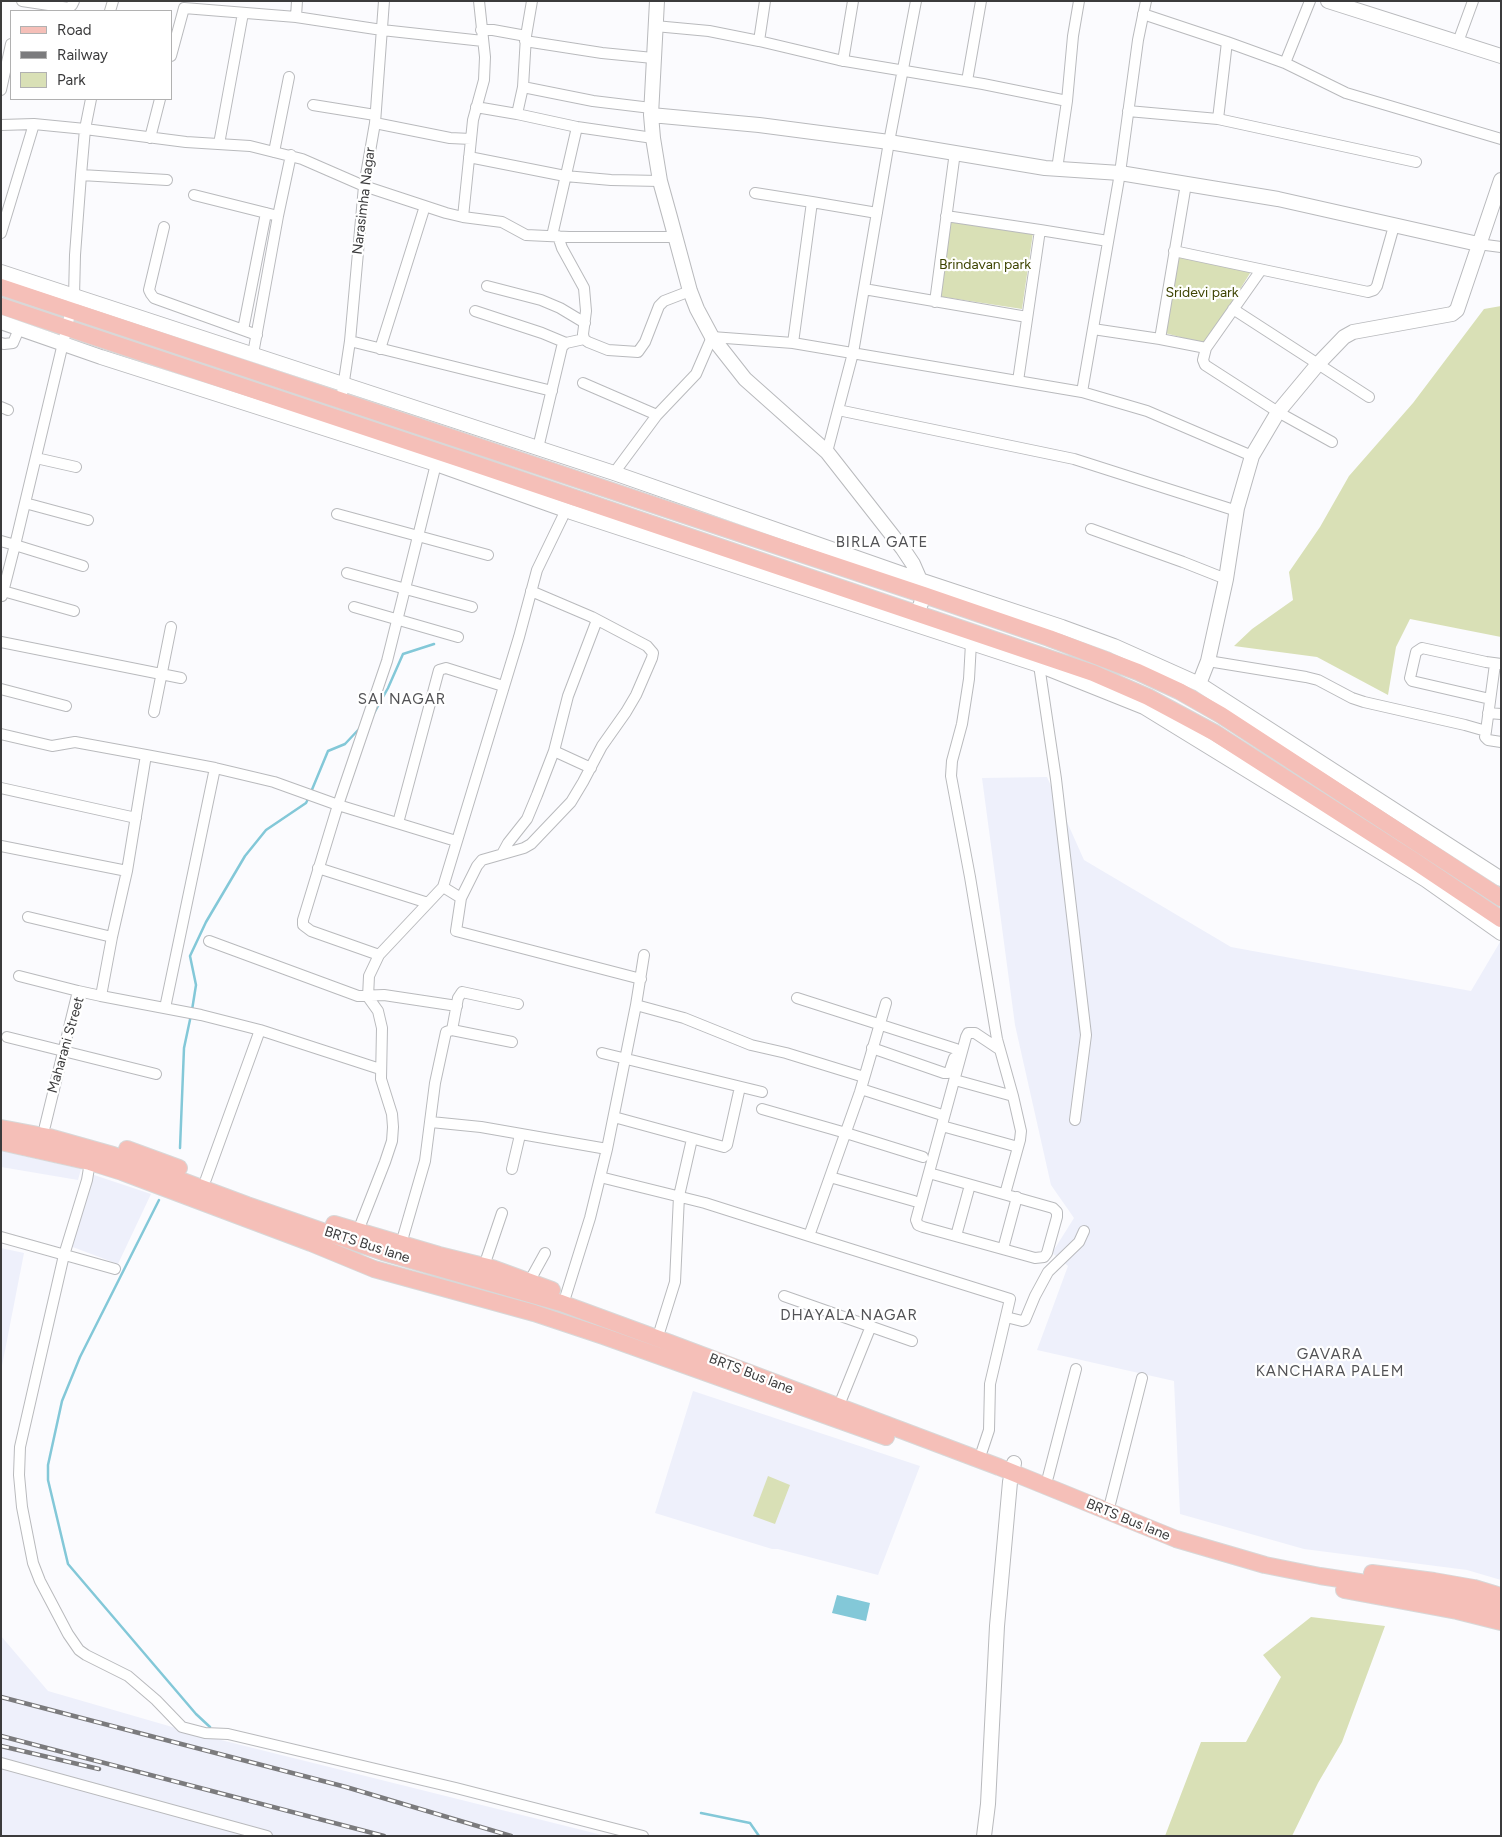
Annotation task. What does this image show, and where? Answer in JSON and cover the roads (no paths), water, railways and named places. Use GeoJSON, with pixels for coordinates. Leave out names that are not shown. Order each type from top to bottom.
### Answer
{"type":"FeatureCollection","features":[{"type":"Feature","properties":{"kind":"main road"},"geometry":{"type":"LineString","coordinates":[[1,288],[73,304],[922,588],[1138,672],[1179,692],[1221,716],[1501,898]]}},
{"type":"Feature","properties":{"kind":"main road"},"geometry":{"type":"LineString","coordinates":[[1,306],[64,336],[482,466],[916,619],[1093,673],[1148,696],[1178,712],[1264,764],[1501,919]]}},
{"type":"Feature","properties":{"kind":"main road"},"geometry":{"type":"LineString","coordinates":[[1,1119],[45,1126],[106,1142],[282,1207],[401,1244],[484,1266],[982,1451],[1012,1473],[1048,1477],[1182,1532],[1254,1553],[1313,1566],[1434,1581],[1474,1588],[1501,1596]]}},
{"type":"Feature","properties":{"kind":"main road","name":"BRTS Bus lane"},"geometry":{"type":"LineString","coordinates":[[1,1128],[49,1137],[113,1155],[247,1206],[383,1252],[561,1303],[1012,1473],[1117,1517],[1176,1539],[1264,1565],[1392,1587],[1501,1610]]}},
{"type":"Feature","properties":{"kind":"main road"},"geometry":{"type":"LineString","coordinates":[[1,1142],[90,1162],[168,1188],[374,1269],[534,1313],[1012,1473],[1115,1525],[1219,1564],[1255,1574],[1457,1610],[1501,1622]]}},
{"type":"Feature","properties":{"kind":"street"},"geometry":{"type":"LineString","coordinates":[[21,1],[68,8],[74,1]]}},
{"type":"Feature","properties":{"kind":"street"},"geometry":{"type":"LineString","coordinates":[[296,17],[297,1]]}},
{"type":"Feature","properties":{"kind":"street","name":"Narasimha Nagar"},"geometry":{"type":"LineString","coordinates":[[342,393],[350,341],[364,186],[375,119],[384,1]]}},
{"type":"Feature","properties":{"kind":"street"},"geometry":{"type":"LineString","coordinates":[[463,217],[471,139],[476,107],[484,80],[479,1]]}},
{"type":"Feature","properties":{"kind":"street"},"geometry":{"type":"LineString","coordinates":[[517,114],[522,87],[525,38],[532,1]]}},
{"type":"Feature","properties":{"kind":"street"},"geometry":{"type":"LineString","coordinates":[[656,1],[651,111],[653,138],[660,181],[690,291],[697,309],[712,337],[745,379],[827,452],[903,549],[913,564],[922,588],[916,619]]}},
{"type":"Feature","properties":{"kind":"street"},"geometry":{"type":"LineString","coordinates":[[758,41],[765,1]]}},
{"type":"Feature","properties":{"kind":"street"},"geometry":{"type":"LineString","coordinates":[[843,61],[853,1]]}},
{"type":"Feature","properties":{"kind":"street"},"geometry":{"type":"LineString","coordinates":[[827,452],[853,353],[889,142],[916,1]]}},
{"type":"Feature","properties":{"kind":"street"},"geometry":{"type":"LineString","coordinates":[[967,81],[981,1]]}},
{"type":"Feature","properties":{"kind":"street"},"geometry":{"type":"LineString","coordinates":[[1057,168],[1079,1]]}},
{"type":"Feature","properties":{"kind":"street"},"geometry":{"type":"LineString","coordinates":[[1082,392],[1120,173],[1146,1]]}},
{"type":"Feature","properties":{"kind":"street"},"geometry":{"type":"LineString","coordinates":[[1285,63],[1310,1]]}},
{"type":"Feature","properties":{"kind":"street"},"geometry":{"type":"LineString","coordinates":[[1458,42],[1473,1]]}},
{"type":"Feature","properties":{"kind":"street"},"geometry":{"type":"LineString","coordinates":[[1331,2],[1501,56]]}},
{"type":"Feature","properties":{"kind":"street"},"geometry":{"type":"LineString","coordinates":[[172,52],[184,5],[483,41]]}},
{"type":"Feature","properties":{"kind":"street"},"geometry":{"type":"LineString","coordinates":[[218,144],[243,13]]}},
{"type":"Feature","properties":{"kind":"street"},"geometry":{"type":"LineString","coordinates":[[1143,14],[1285,63],[1346,93],[1501,139]]}},
{"type":"Feature","properties":{"kind":"street"},"geometry":{"type":"LineString","coordinates":[[655,26],[710,31],[843,61],[967,81],[1067,101]]}},
{"type":"Feature","properties":{"kind":"street"},"geometry":{"type":"LineString","coordinates":[[481,30],[493,30],[580,50],[653,58]]}},
{"type":"Feature","properties":{"kind":"street"},"geometry":{"type":"LineString","coordinates":[[1218,119],[1227,42]]}},
{"type":"Feature","properties":{"kind":"street"},"geometry":{"type":"LineString","coordinates":[[1,90],[10,49]]}},
{"type":"Feature","properties":{"kind":"street"},"geometry":{"type":"LineString","coordinates":[[274,152],[289,77]]}},
{"type":"Feature","properties":{"kind":"street"},"geometry":{"type":"LineString","coordinates":[[522,87],[651,111],[889,142],[1057,168],[1120,173],[1278,199],[1394,226],[1501,247]]}},
{"type":"Feature","properties":{"kind":"street"},"geometry":{"type":"LineString","coordinates":[[74,611],[2,594],[73,304],[80,175],[85,129],[91,100]]}},
{"type":"Feature","properties":{"kind":"street"},"geometry":{"type":"LineString","coordinates":[[150,138],[160,100]]}},
{"type":"Feature","properties":{"kind":"street"},"geometry":{"type":"LineString","coordinates":[[313,105],[450,138],[471,139]]}},
{"type":"Feature","properties":{"kind":"street"},"geometry":{"type":"LineString","coordinates":[[476,107],[578,127],[653,138]]}},
{"type":"Feature","properties":{"kind":"street"},"geometry":{"type":"LineString","coordinates":[[1128,111],[1218,119],[1416,162]]}},
{"type":"Feature","properties":{"kind":"street"},"geometry":{"type":"LineString","coordinates":[[1,233],[34,124]]}},
{"type":"Feature","properties":{"kind":"street"},"geometry":{"type":"LineString","coordinates":[[1,125],[34,124],[150,138],[250,146],[291,155],[364,186],[425,206],[463,217],[502,222],[526,235],[675,237]]}},
{"type":"Feature","properties":{"kind":"street"},"geometry":{"type":"LineString","coordinates":[[578,127],[565,176],[555,236],[584,288],[586,310],[584,339]]}},
{"type":"Feature","properties":{"kind":"street"},"geometry":{"type":"LineString","coordinates":[[935,302],[955,152]]}},
{"type":"Feature","properties":{"kind":"street"},"geometry":{"type":"LineString","coordinates":[[253,354],[291,155]]}},
{"type":"Feature","properties":{"kind":"street"},"geometry":{"type":"LineString","coordinates":[[469,157],[565,176],[611,180],[660,181]]}},
{"type":"Feature","properties":{"kind":"street"},"geometry":{"type":"LineString","coordinates":[[80,175],[166,180]]}},
{"type":"Feature","properties":{"kind":"street"},"geometry":{"type":"LineString","coordinates":[[1199,684],[1208,661],[1226,579],[1236,511],[1252,456],[1278,412],[1318,364],[1337,344],[1352,332],[1452,314],[1457,310],[1501,180]]}},
{"type":"Feature","properties":{"kind":"street"},"geometry":{"type":"LineString","coordinates":[[1160,339],[1186,184]]}},
{"type":"Feature","properties":{"kind":"street"},"geometry":{"type":"LineString","coordinates":[[755,193],[877,214]]}},
{"type":"Feature","properties":{"kind":"street"},"geometry":{"type":"LineString","coordinates":[[194,194],[278,216]]}},
{"type":"Feature","properties":{"kind":"street"},"geometry":{"type":"LineString","coordinates":[[792,343],[812,202]]}},
{"type":"Feature","properties":{"kind":"street"},"geometry":{"type":"LineString","coordinates":[[380,349],[425,206]]}},
{"type":"Feature","properties":{"kind":"street"},"geometry":{"type":"LineString","coordinates":[[243,330],[266,213]]}},
{"type":"Feature","properties":{"kind":"street"},"geometry":{"type":"LineString","coordinates":[[946,216],[1108,241]]}},
{"type":"Feature","properties":{"kind":"street"},"geometry":{"type":"LineString","coordinates":[[1174,251],[1368,292],[1374,290],[1377,286],[1394,226]]}},
{"type":"Feature","properties":{"kind":"street"},"geometry":{"type":"LineString","coordinates":[[164,227],[149,290],[154,298],[257,335]]}},
{"type":"Feature","properties":{"kind":"street"},"geometry":{"type":"LineString","coordinates":[[1018,381],[1040,230]]}},
{"type":"Feature","properties":{"kind":"street"},"geometry":{"type":"LineString","coordinates":[[1260,270],[1206,348],[1203,360],[1205,365],[1278,412],[1332,442]]}},
{"type":"Feature","properties":{"kind":"street"},"geometry":{"type":"LineString","coordinates":[[1,272],[73,304],[253,354],[342,393],[538,448],[614,473],[922,588],[1062,626],[1114,646],[1199,684],[1501,879]]}},
{"type":"Feature","properties":{"kind":"street"},"geometry":{"type":"LineString","coordinates":[[487,286],[541,300],[560,308],[585,323]]}},
{"type":"Feature","properties":{"kind":"street"},"geometry":{"type":"LineString","coordinates":[[864,289],[1027,317]]}},
{"type":"Feature","properties":{"kind":"street"},"geometry":{"type":"LineString","coordinates":[[475,311],[548,335],[566,343],[584,339],[608,350],[638,352],[645,342],[659,306],[664,301],[690,291]]}},
{"type":"Feature","properties":{"kind":"street"},"geometry":{"type":"LineString","coordinates":[[1233,309],[1369,397]]}},
{"type":"Feature","properties":{"kind":"street"},"geometry":{"type":"LineString","coordinates":[[1,322],[19,329],[64,336],[566,510],[916,619],[971,643],[1039,665],[1144,707],[1426,880],[1501,933]]}},
{"type":"Feature","properties":{"kind":"street"},"geometry":{"type":"LineString","coordinates":[[1,343],[13,343],[19,329]]}},
{"type":"Feature","properties":{"kind":"street"},"geometry":{"type":"LineString","coordinates":[[1093,329],[1206,348]]}},
{"type":"Feature","properties":{"kind":"street"},"geometry":{"type":"LineString","coordinates":[[712,337],[792,343],[1082,392],[1147,411],[1252,456]]}},
{"type":"Feature","properties":{"kind":"street"},"geometry":{"type":"LineString","coordinates":[[614,473],[657,415],[696,374],[712,337]]}},
{"type":"Feature","properties":{"kind":"street"},"geometry":{"type":"LineString","coordinates":[[350,341],[552,391]]}},
{"type":"Feature","properties":{"kind":"street"},"geometry":{"type":"LineString","coordinates":[[538,448],[560,353],[566,343]]}},
{"type":"Feature","properties":{"kind":"street"},"geometry":{"type":"LineString","coordinates":[[584,382],[657,415]]}},
{"type":"Feature","properties":{"kind":"street"},"geometry":{"type":"LineString","coordinates":[[838,410],[1074,458],[1236,511]]}},
{"type":"Feature","properties":{"kind":"street"},"geometry":{"type":"LineString","coordinates":[[36,458],[76,467]]}},
{"type":"Feature","properties":{"kind":"street"},"geometry":{"type":"LineString","coordinates":[[379,955],[310,931],[303,925],[303,920],[338,805],[388,661],[436,464]]}},
{"type":"Feature","properties":{"kind":"street"},"geometry":{"type":"LineString","coordinates":[[25,504],[88,520]]}},
{"type":"Feature","properties":{"kind":"street"},"geometry":{"type":"LineString","coordinates":[[358,1231],[392,1141],[392,1114],[381,1079],[380,1069],[382,1028],[378,1011],[368,997],[369,976],[379,955],[442,887],[537,570],[566,510]]}},
{"type":"Feature","properties":{"kind":"street"},"geometry":{"type":"LineString","coordinates":[[337,514],[488,555]]}},
{"type":"Feature","properties":{"kind":"street"},"geometry":{"type":"LineString","coordinates":[[1091,529],[1226,579]]}},
{"type":"Feature","properties":{"kind":"street"},"geometry":{"type":"LineString","coordinates":[[1,541],[83,566]]}},
{"type":"Feature","properties":{"kind":"street"},"geometry":{"type":"LineString","coordinates":[[347,573],[472,607]]}},
{"type":"Feature","properties":{"kind":"street"},"geometry":{"type":"LineString","coordinates":[[531,591],[597,620],[648,646],[653,653],[636,695],[602,746],[571,802],[531,844],[524,848],[482,860],[477,866],[461,898],[456,931],[641,979]]}},
{"type":"Feature","properties":{"kind":"street"},"geometry":{"type":"LineString","coordinates":[[354,607],[458,637]]}},
{"type":"Feature","properties":{"kind":"street"},"geometry":{"type":"LineString","coordinates":[[502,854],[508,843],[527,819],[554,751],[568,696],[597,620]]}},
{"type":"Feature","properties":{"kind":"street"},"geometry":{"type":"LineString","coordinates":[[154,712],[171,627]]}},
{"type":"Feature","properties":{"kind":"street"},"geometry":{"type":"LineString","coordinates":[[1,642],[181,678]]}},
{"type":"Feature","properties":{"kind":"street"},"geometry":{"type":"LineString","coordinates":[[971,643],[969,679],[962,724],[952,761],[951,776],[999,1049],[1021,1131],[1005,1194]]}},
{"type":"Feature","properties":{"kind":"street"},"geometry":{"type":"LineString","coordinates":[[1490,699],[1415,682],[1410,678],[1416,652],[1419,648],[1498,664],[1496,684],[1490,699],[1486,739],[1501,742]]}},
{"type":"Feature","properties":{"kind":"street"},"geometry":{"type":"LineString","coordinates":[[1208,661],[1318,680],[1352,698],[1364,702],[1486,731]]}},
{"type":"Feature","properties":{"kind":"street"},"geometry":{"type":"LineString","coordinates":[[1039,665],[1056,779],[1086,1035],[1075,1120]]}},
{"type":"Feature","properties":{"kind":"street"},"geometry":{"type":"LineString","coordinates":[[398,823],[439,670],[446,668],[503,686]]}},
{"type":"Feature","properties":{"kind":"street"},"geometry":{"type":"LineString","coordinates":[[1,689],[66,706]]}},
{"type":"Feature","properties":{"kind":"street"},"geometry":{"type":"LineString","coordinates":[[1488,713],[1501,714]]}},
{"type":"Feature","properties":{"kind":"street"},"geometry":{"type":"LineString","coordinates":[[1,734],[52,746],[74,742],[216,768],[274,782],[338,805],[456,841]]}},
{"type":"Feature","properties":{"kind":"street"},"geometry":{"type":"LineString","coordinates":[[554,751],[591,768]]}},
{"type":"Feature","properties":{"kind":"street","name":"Maharani Street"},"geometry":{"type":"LineString","coordinates":[[45,1126],[78,991],[101,996],[127,871],[146,755]]}},
{"type":"Feature","properties":{"kind":"street"},"geometry":{"type":"LineString","coordinates":[[165,1008],[216,768]]}},
{"type":"Feature","properties":{"kind":"street"},"geometry":{"type":"LineString","coordinates":[[1,788],[136,818]]}},
{"type":"Feature","properties":{"kind":"street"},"geometry":{"type":"LineString","coordinates":[[1,846],[127,871]]}},
{"type":"Feature","properties":{"kind":"street"},"geometry":{"type":"LineString","coordinates":[[318,868],[428,903]]}},
{"type":"Feature","properties":{"kind":"street"},"geometry":{"type":"LineString","coordinates":[[442,887],[461,898]]}},
{"type":"Feature","properties":{"kind":"street"},"geometry":{"type":"LineString","coordinates":[[28,917],[112,937]]}},
{"type":"Feature","properties":{"kind":"street"},"geometry":{"type":"LineString","coordinates":[[209,941],[358,996],[390,996],[457,1006]]}},
{"type":"Feature","properties":{"kind":"street"},"geometry":{"type":"LineString","coordinates":[[566,1295],[590,1218],[607,1149],[626,1059],[644,955]]}},
{"type":"Feature","properties":{"kind":"street"},"geometry":{"type":"LineString","coordinates":[[19,976],[78,991]]}},
{"type":"Feature","properties":{"kind":"street"},"geometry":{"type":"LineString","coordinates":[[452,1030],[458,998],[462,992],[518,1004]]}},
{"type":"Feature","properties":{"kind":"street"},"geometry":{"type":"LineString","coordinates":[[101,996],[183,1010],[260,1030],[380,1069]]}},
{"type":"Feature","properties":{"kind":"street"},"geometry":{"type":"LineString","coordinates":[[798,998],[956,1049]]}},
{"type":"Feature","properties":{"kind":"street"},"geometry":{"type":"LineString","coordinates":[[809,1236],[861,1089],[886,1003]]}},
{"type":"Feature","properties":{"kind":"street"},"geometry":{"type":"LineString","coordinates":[[636,1005],[684,1018],[737,1040],[864,1077]]}},
{"type":"Feature","properties":{"kind":"street"},"geometry":{"type":"LineString","coordinates":[[206,1179],[260,1030]]}},
{"type":"Feature","properties":{"kind":"street"},"geometry":{"type":"LineString","coordinates":[[401,1244],[425,1161],[435,1084],[444,1035],[448,1030],[452,1030],[512,1042]]}},
{"type":"Feature","properties":{"kind":"street"},"geometry":{"type":"LineString","coordinates":[[872,1048],[948,1073],[961,1031]]}},
{"type":"Feature","properties":{"kind":"street"},"geometry":{"type":"LineString","coordinates":[[929,1173],[1053,1208],[1057,1212],[1057,1217],[1044,1257],[1035,1258],[923,1227],[918,1225],[916,1220],[929,1173],[942,1126],[968,1033],[975,1033],[999,1049]]}},
{"type":"Feature","properties":{"kind":"street"},"geometry":{"type":"LineString","coordinates":[[7,1037],[156,1074]]}},
{"type":"Feature","properties":{"kind":"street"},"geometry":{"type":"LineString","coordinates":[[602,1053],[762,1092]]}},
{"type":"Feature","properties":{"kind":"street"},"geometry":{"type":"LineString","coordinates":[[955,1080],[1013,1096]]}},
{"type":"Feature","properties":{"kind":"street"},"geometry":{"type":"LineString","coordinates":[[614,1117],[720,1147],[727,1145],[740,1086]]}},
{"type":"Feature","properties":{"kind":"street"},"geometry":{"type":"LineString","coordinates":[[861,1089],[939,1114]]}},
{"type":"Feature","properties":{"kind":"street"},"geometry":{"type":"LineString","coordinates":[[762,1108],[846,1132],[923,1158]]}},
{"type":"Feature","properties":{"kind":"street"},"geometry":{"type":"LineString","coordinates":[[431,1122],[461,1124],[607,1149]]}},
{"type":"Feature","properties":{"kind":"street"},"geometry":{"type":"LineString","coordinates":[[942,1126],[1018,1147]]}},
{"type":"Feature","properties":{"kind":"street"},"geometry":{"type":"LineString","coordinates":[[512,1169],[520,1135]]}},
{"type":"Feature","properties":{"kind":"street"},"geometry":{"type":"LineString","coordinates":[[660,1330],[672,1295],[676,1272],[679,1196],[692,1139]]}},
{"type":"Feature","properties":{"kind":"street"},"geometry":{"type":"LineString","coordinates":[[90,1162],[87,1180],[64,1255],[20,1447],[19,1475],[22,1507],[33,1563],[40,1581],[68,1634],[79,1650],[128,1676],[156,1700],[182,1728],[205,1733],[228,1734],[456,1788],[643,1836]]}},
{"type":"Feature","properties":{"kind":"street"},"geometry":{"type":"LineString","coordinates":[[600,1176],[679,1196],[1010,1299],[990,1384],[989,1430],[982,1451]]}},
{"type":"Feature","properties":{"kind":"street"},"geometry":{"type":"LineString","coordinates":[[830,1177],[914,1202]]}},
{"type":"Feature","properties":{"kind":"street"},"geometry":{"type":"LineString","coordinates":[[956,1236],[970,1185]]}},
{"type":"Feature","properties":{"kind":"street"},"geometry":{"type":"LineString","coordinates":[[1003,1249],[1017,1197]]}},
{"type":"Feature","properties":{"kind":"street"},"geometry":{"type":"LineString","coordinates":[[484,1266],[502,1213]]}},
{"type":"Feature","properties":{"kind":"street"},"geometry":{"type":"LineString","coordinates":[[1006,1317],[1022,1322],[1025,1320],[1034,1296],[1048,1272],[1079,1242],[1084,1231]]}},
{"type":"Feature","properties":{"kind":"street"},"geometry":{"type":"LineString","coordinates":[[1,1237],[115,1269]]}},
{"type":"Feature","properties":{"kind":"street"},"geometry":{"type":"LineString","coordinates":[[529,1282],[545,1253]]}},
{"type":"Feature","properties":{"kind":"street"},"geometry":{"type":"LineString","coordinates":[[784,1296],[912,1341]]}},
{"type":"Feature","properties":{"kind":"street"},"geometry":{"type":"LineString","coordinates":[[842,1398],[871,1326]]}},
{"type":"Feature","properties":{"kind":"street"},"geometry":{"type":"LineString","coordinates":[[1048,1477],[1076,1370]]}},
{"type":"Feature","properties":{"kind":"street"},"geometry":{"type":"LineString","coordinates":[[1110,1504],[1142,1378]]}},
{"type":"Feature","properties":{"kind":"street"},"geometry":{"type":"LineString","coordinates":[[984,1836],[988,1804],[997,1626],[1012,1473]]}},
{"type":"Feature","properties":{"kind":"street"},"geometry":{"type":"LineString","coordinates":[[1,1763],[267,1836]]}},
{"type":"Feature","properties":{"kind":"water"},"geometry":{"type":"Polygon","coordinates":[[[837,1595],[870,1603],[866,1621],[832,1613],[837,1595]]]}},
{"type":"Feature","properties":{"kind":"waterway"},"geometry":{"type":"LineString","coordinates":[[373,715],[388,688],[403,654],[434,644]]}},
{"type":"Feature","properties":{"kind":"waterway"},"geometry":{"type":"LineString","coordinates":[[311,792],[328,751],[345,744],[360,728]]}},
{"type":"Feature","properties":{"kind":"waterway"},"geometry":{"type":"LineString","coordinates":[[192,1010],[196,985],[190,956],[206,922],[245,856],[266,830],[306,803],[309,797]]}},
{"type":"Feature","properties":{"kind":"waterway"},"geometry":{"type":"LineString","coordinates":[[180,1148],[184,1048],[191,1015]]}},
{"type":"Feature","properties":{"kind":"waterway"},"geometry":{"type":"LineString","coordinates":[[159,1200],[80,1357],[62,1401],[48,1465],[48,1480],[68,1564],[196,1714],[210,1727]]}},
{"type":"Feature","properties":{"kind":"waterway"},"geometry":{"type":"LineString","coordinates":[[701,1813],[750,1823],[759,1836]]}},
{"type":"Feature","properties":{"kind":"railway"},"geometry":{"type":"LineString","coordinates":[[1,1697],[346,1787],[511,1836]]}},
{"type":"Feature","properties":{"kind":"railway"},"geometry":{"type":"LineString","coordinates":[[1,1736],[384,1836]]}},
{"type":"Feature","properties":{"kind":"railway"},"geometry":{"type":"LineString","coordinates":[[1,1746],[99,1769]]}},
{"type":"Feature","properties":{"kind":"district","name":"BIRLA GATE"},"geometry":{"type":"Point","coordinates":[882,543]}},
{"type":"Feature","properties":{"kind":"district","name":"SAI NAGAR"},"geometry":{"type":"Point","coordinates":[402,700]}},
{"type":"Feature","properties":{"kind":"district","name":"DHAYALA NAGAR"},"geometry":{"type":"Point","coordinates":[849,1316]}},
{"type":"Feature","properties":{"kind":"district","name":"GAVARA KANCHARA PALEM"},"geometry":{"type":"Point","coordinates":[1330,1364]}},
{"type":"Feature","properties":{"kind":"park label","name":"Brindavan park"},"geometry":{"type":"Point","coordinates":[985,265]}},
{"type":"Feature","properties":{"kind":"park label","name":"Sridevi park"},"geometry":{"type":"Point","coordinates":[1202,293]}}]}
